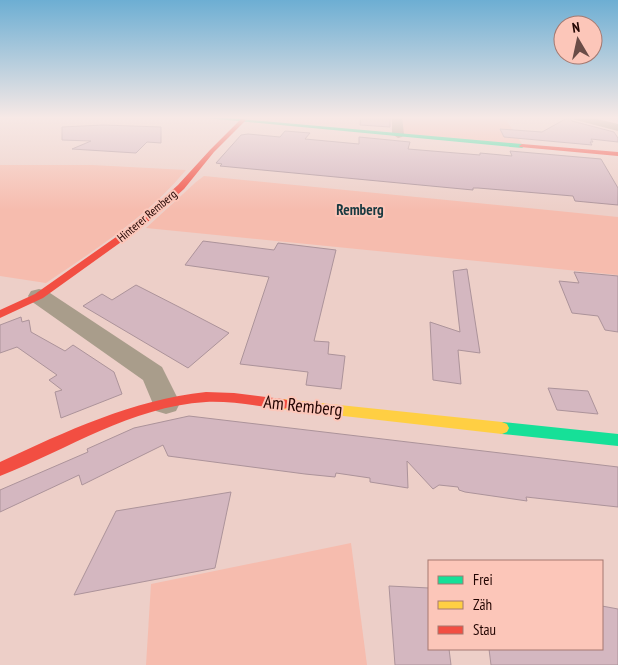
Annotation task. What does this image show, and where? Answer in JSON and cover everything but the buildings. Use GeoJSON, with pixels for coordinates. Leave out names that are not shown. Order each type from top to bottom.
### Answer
{"type":"FeatureCollection","features":[{"type":"Feature","properties":{"kind":"street","name":"Hinterer Remberg"},"geometry":{"type":"LineString","coordinates":[[0,314],[39,296],[140,225],[181,187],[215,148]]}},
{"type":"Feature","properties":{"kind":"street"},"geometry":{"type":"LineString","coordinates":[[552,148],[618,154]]}},
{"type":"Feature","properties":{"kind":"street"},"geometry":{"type":"LineString","coordinates":[[39,296],[153,374],[166,403]]}},
{"type":"Feature","properties":{"kind":"street","name":"Am Remberg"},"geometry":{"type":"LineString","coordinates":[[0,469],[128,414],[166,403],[200,397],[237,399],[618,440]]}},
{"type":"Feature","properties":{"kind":"shaded area"},"geometry":{"type":"Polygon","coordinates":[[[0,165],[92,165],[186,170],[155,203],[138,217],[102,245],[46,283],[0,276],[0,165]]]}},
{"type":"Feature","properties":{"kind":"shaded area"},"geometry":{"type":"Polygon","coordinates":[[[204,176],[618,217],[618,275],[146,228],[204,176]]]}},
{"type":"Feature","properties":{"kind":"shaded area"},"geometry":{"type":"Polygon","coordinates":[[[351,543],[367,665],[146,665],[151,584],[351,543]]]}},
{"type":"Feature","properties":{"kind":"traffic: fast"},"geometry":{"type":"LineString","coordinates":[[502,428],[618,440]]}},
{"type":"Feature","properties":{"kind":"traffic: slow"},"geometry":{"type":"LineString","coordinates":[[282,404],[502,428]]}},
{"type":"Feature","properties":{"kind":"traffic: jam"},"geometry":{"type":"LineString","coordinates":[[0,314],[39,296],[139,225],[181,187],[215,148]]}},
{"type":"Feature","properties":{"kind":"traffic: jam"},"geometry":{"type":"LineString","coordinates":[[546,148],[618,154]]}},
{"type":"Feature","properties":{"kind":"traffic: jam"},"geometry":{"type":"LineString","coordinates":[[0,469],[100,424],[152,406],[206,397],[234,398],[282,404]]}},
{"type":"Feature","properties":{"kind":"district","name":"Remberg"},"geometry":{"type":"Point","coordinates":[360,210]}}]}
